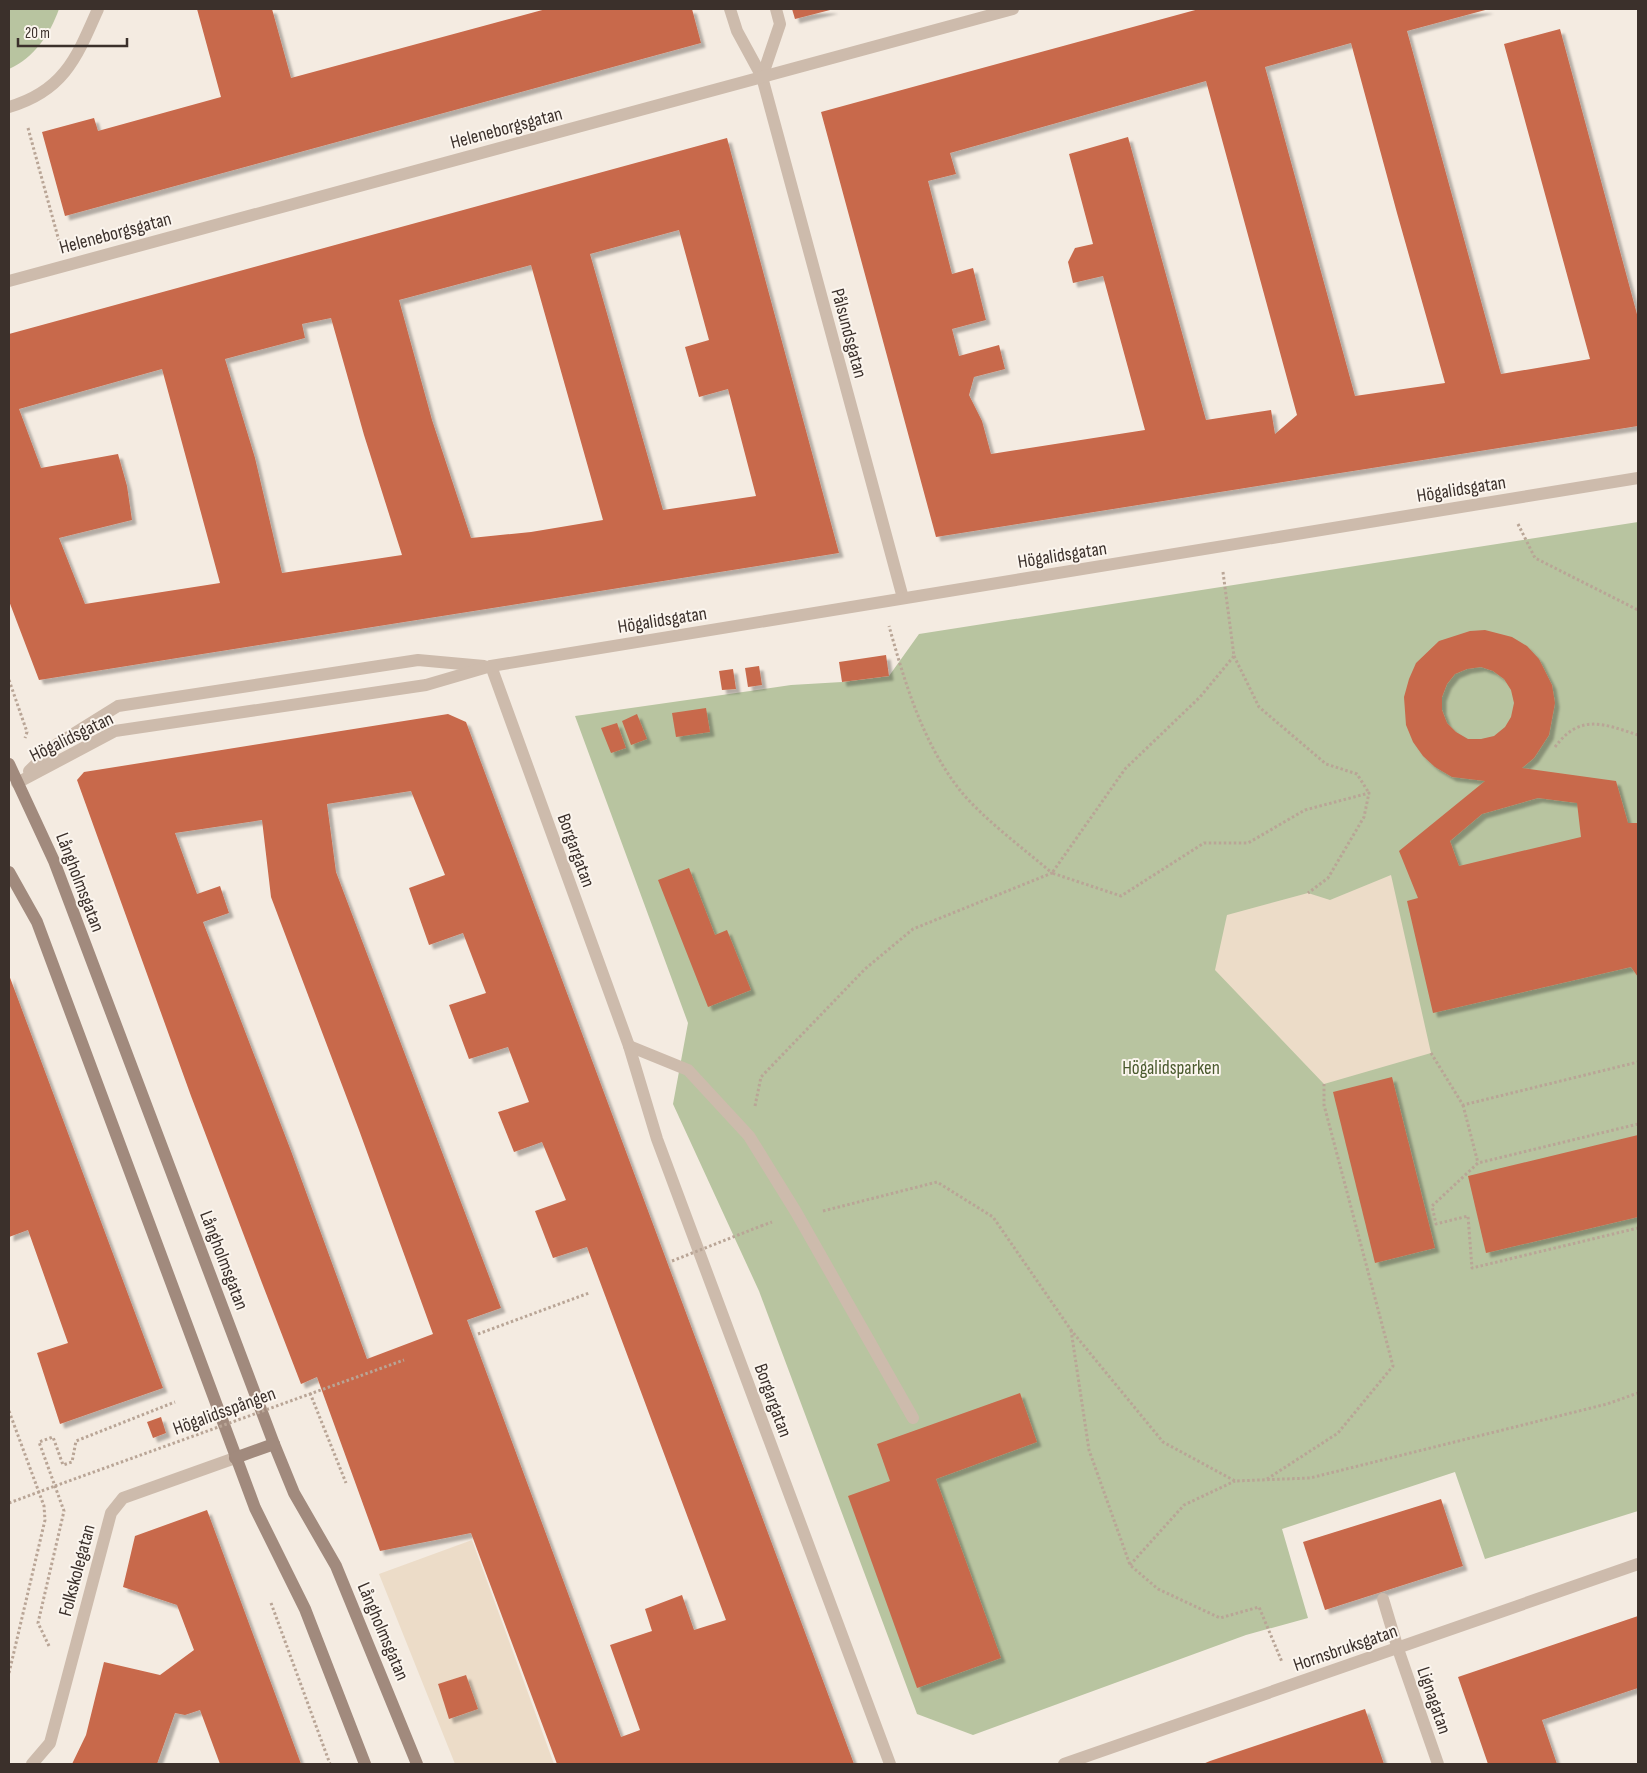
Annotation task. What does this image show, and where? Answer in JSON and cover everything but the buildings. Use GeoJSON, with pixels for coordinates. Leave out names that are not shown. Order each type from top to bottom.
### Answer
{"type":"FeatureCollection","features":[{"type":"Feature","properties":{"kind":"main road","name":"Långholmsgatan"},"geometry":{"type":"LineString","coordinates":[[9,764],[13,785],[54,861],[294,1493],[336,1566],[418,1764]]}},
{"type":"Feature","properties":{"kind":"main road"},"geometry":{"type":"LineString","coordinates":[[9,872],[37,922],[235,1458],[255,1508],[305,1609],[365,1764]]}},
{"type":"Feature","properties":{"kind":"main road"},"geometry":{"type":"LineString","coordinates":[[235,1458],[274,1444]]}},
{"type":"Feature","properties":{"kind":"street"},"geometry":{"type":"LineString","coordinates":[[9,107],[51,88],[66,71],[81,47],[98,9]]}},
{"type":"Feature","properties":{"kind":"street","name":"Pålsundsgatan"},"geometry":{"type":"LineString","coordinates":[[730,9],[737,31],[762,77],[903,598]]}},
{"type":"Feature","properties":{"kind":"street"},"geometry":{"type":"LineString","coordinates":[[762,77],[780,24],[776,9]]}},
{"type":"Feature","properties":{"kind":"street","name":"Heleneborgsgatan"},"geometry":{"type":"LineString","coordinates":[[9,281],[1013,9]]}},
{"type":"Feature","properties":{"kind":"street","name":"Högalidsgatan"},"geometry":{"type":"LineString","coordinates":[[13,785],[115,731],[426,685],[491,666],[1638,478]]}},
{"type":"Feature","properties":{"kind":"street","name":"Högalidsgatan"},"geometry":{"type":"LineString","coordinates":[[13,785],[57,744],[118,706],[418,660],[491,666]]}},
{"type":"Feature","properties":{"kind":"street","name":"Borgargatan"},"geometry":{"type":"LineString","coordinates":[[491,666],[629,1046],[657,1139],[890,1764]]}},
{"type":"Feature","properties":{"kind":"street"},"geometry":{"type":"LineString","coordinates":[[629,1046],[688,1070],[749,1136],[796,1212],[913,1418]]}},
{"type":"Feature","properties":{"kind":"street","name":"Folkskolegatan"},"geometry":{"type":"LineString","coordinates":[[32,1764],[50,1743],[111,1512],[123,1498],[235,1458]]}},
{"type":"Feature","properties":{"kind":"street","name":"Hornsbruksgatan"},"geometry":{"type":"LineString","coordinates":[[1064,1764],[1638,1564]]}},
{"type":"Feature","properties":{"kind":"street","name":"Lignagatan"},"geometry":{"type":"LineString","coordinates":[[1383,1599],[1398,1649],[1438,1764]]}},
{"type":"Feature","properties":{"kind":"path"},"geometry":{"type":"LineString","coordinates":[[28,128],[54,224]]}},
{"type":"Feature","properties":{"kind":"path"},"geometry":{"type":"LineString","coordinates":[[1505,500],[1535,558],[1638,610]]}},
{"type":"Feature","properties":{"kind":"path"},"geometry":{"type":"LineString","coordinates":[[1225,589],[1234,656],[1260,707],[1326,764],[1357,774],[1369,793],[1364,817],[1328,878],[1308,893]]}},
{"type":"Feature","properties":{"kind":"path"},"geometry":{"type":"LineString","coordinates":[[882,602],[907,688],[934,751],[960,790],[1052,873],[1121,896],[1204,843],[1248,843],[1305,810],[1369,793]]}},
{"type":"Feature","properties":{"kind":"path"},"geometry":{"type":"LineString","coordinates":[[749,1136],[761,1077],[865,969],[913,929],[1052,873],[1125,769],[1200,698],[1234,656]]}},
{"type":"Feature","properties":{"kind":"path"},"geometry":{"type":"LineString","coordinates":[[9,680],[27,732],[25,740]]}},
{"type":"Feature","properties":{"kind":"path"},"geometry":{"type":"LineString","coordinates":[[1555,747],[1562,738],[1579,725],[1600,723],[1638,735]]}},
{"type":"Feature","properties":{"kind":"path"},"geometry":{"type":"LineString","coordinates":[[1431,1053],[1463,1105],[1478,1162]]}},
{"type":"Feature","properties":{"kind":"path"},"geometry":{"type":"LineString","coordinates":[[1463,1105],[1638,1062]]}},
{"type":"Feature","properties":{"kind":"path"},"geometry":{"type":"LineString","coordinates":[[1267,1479],[1338,1433],[1393,1366],[1324,1105],[1324,1084]]}},
{"type":"Feature","properties":{"kind":"path"},"geometry":{"type":"LineString","coordinates":[[1638,1124],[1478,1162],[1432,1206],[1436,1224],[1468,1216],[1472,1268],[1638,1228]]}},
{"type":"Feature","properties":{"kind":"path"},"geometry":{"type":"LineString","coordinates":[[796,1212],[819,1212],[936,1182],[993,1217],[1071,1330],[1163,1442],[1235,1481]]}},
{"type":"Feature","properties":{"kind":"path"},"geometry":{"type":"LineString","coordinates":[[672,1260],[762,1226]]}},
{"type":"Feature","properties":{"kind":"path"},"geometry":{"type":"LineString","coordinates":[[478,1334],[589,1293]]}},
{"type":"Feature","properties":{"kind":"path"},"geometry":{"type":"LineString","coordinates":[[1071,1330],[1089,1450],[1130,1565],[1158,1589],[1220,1618],[1259,1607],[1292,1685]]}},
{"type":"Feature","properties":{"kind":"path","name":"Högalidsspången"},"geometry":{"type":"LineString","coordinates":[[9,1503],[404,1360]]}},
{"type":"Feature","properties":{"kind":"path"},"geometry":{"type":"LineString","coordinates":[[310,1393],[346,1483]]}},
{"type":"Feature","properties":{"kind":"path"},"geometry":{"type":"LineString","coordinates":[[1130,1565],[1184,1505],[1235,1481],[1310,1478],[1607,1404],[1638,1393]]}},
{"type":"Feature","properties":{"kind":"path"},"geometry":{"type":"LineString","coordinates":[[51,1651],[38,1622],[64,1510],[38,1442],[53,1436],[63,1465],[72,1462],[76,1441],[175,1402]]}},
{"type":"Feature","properties":{"kind":"path"},"geometry":{"type":"LineString","coordinates":[[9,1411],[44,1506],[45,1520],[9,1673]]}},
{"type":"Feature","properties":{"kind":"green space"},"geometry":{"type":"Polygon","coordinates":[[[9,9],[59,9],[51,27],[40,44],[26,58],[9,69],[9,9]]]}},
{"type":"Feature","properties":{"kind":"green space","name":"Högalidsparken"},"geometry":{"type":"Polygon","coordinates":[[[1638,522],[1638,1511],[1485,1559],[1455,1472],[1282,1529],[1308,1618],[1246,1635],[973,1735],[917,1714],[759,1291],[673,1104],[688,1023],[575,716],[791,685],[842,682],[889,676],[919,634],[1638,522]]]}},
{"type":"Feature","properties":{"kind":"shaded area"},"geometry":{"type":"Polygon","coordinates":[[[1391,875],[1431,1053],[1324,1084],[1215,970],[1227,915],[1308,893],[1330,900],[1391,875]]]}},
{"type":"Feature","properties":{"kind":"shaded area"},"geometry":{"type":"Polygon","coordinates":[[[472,1540],[554,1764],[455,1764],[379,1574],[472,1540]],[[466,1675],[438,1685],[450,1719],[466,1675]]]}}]}
